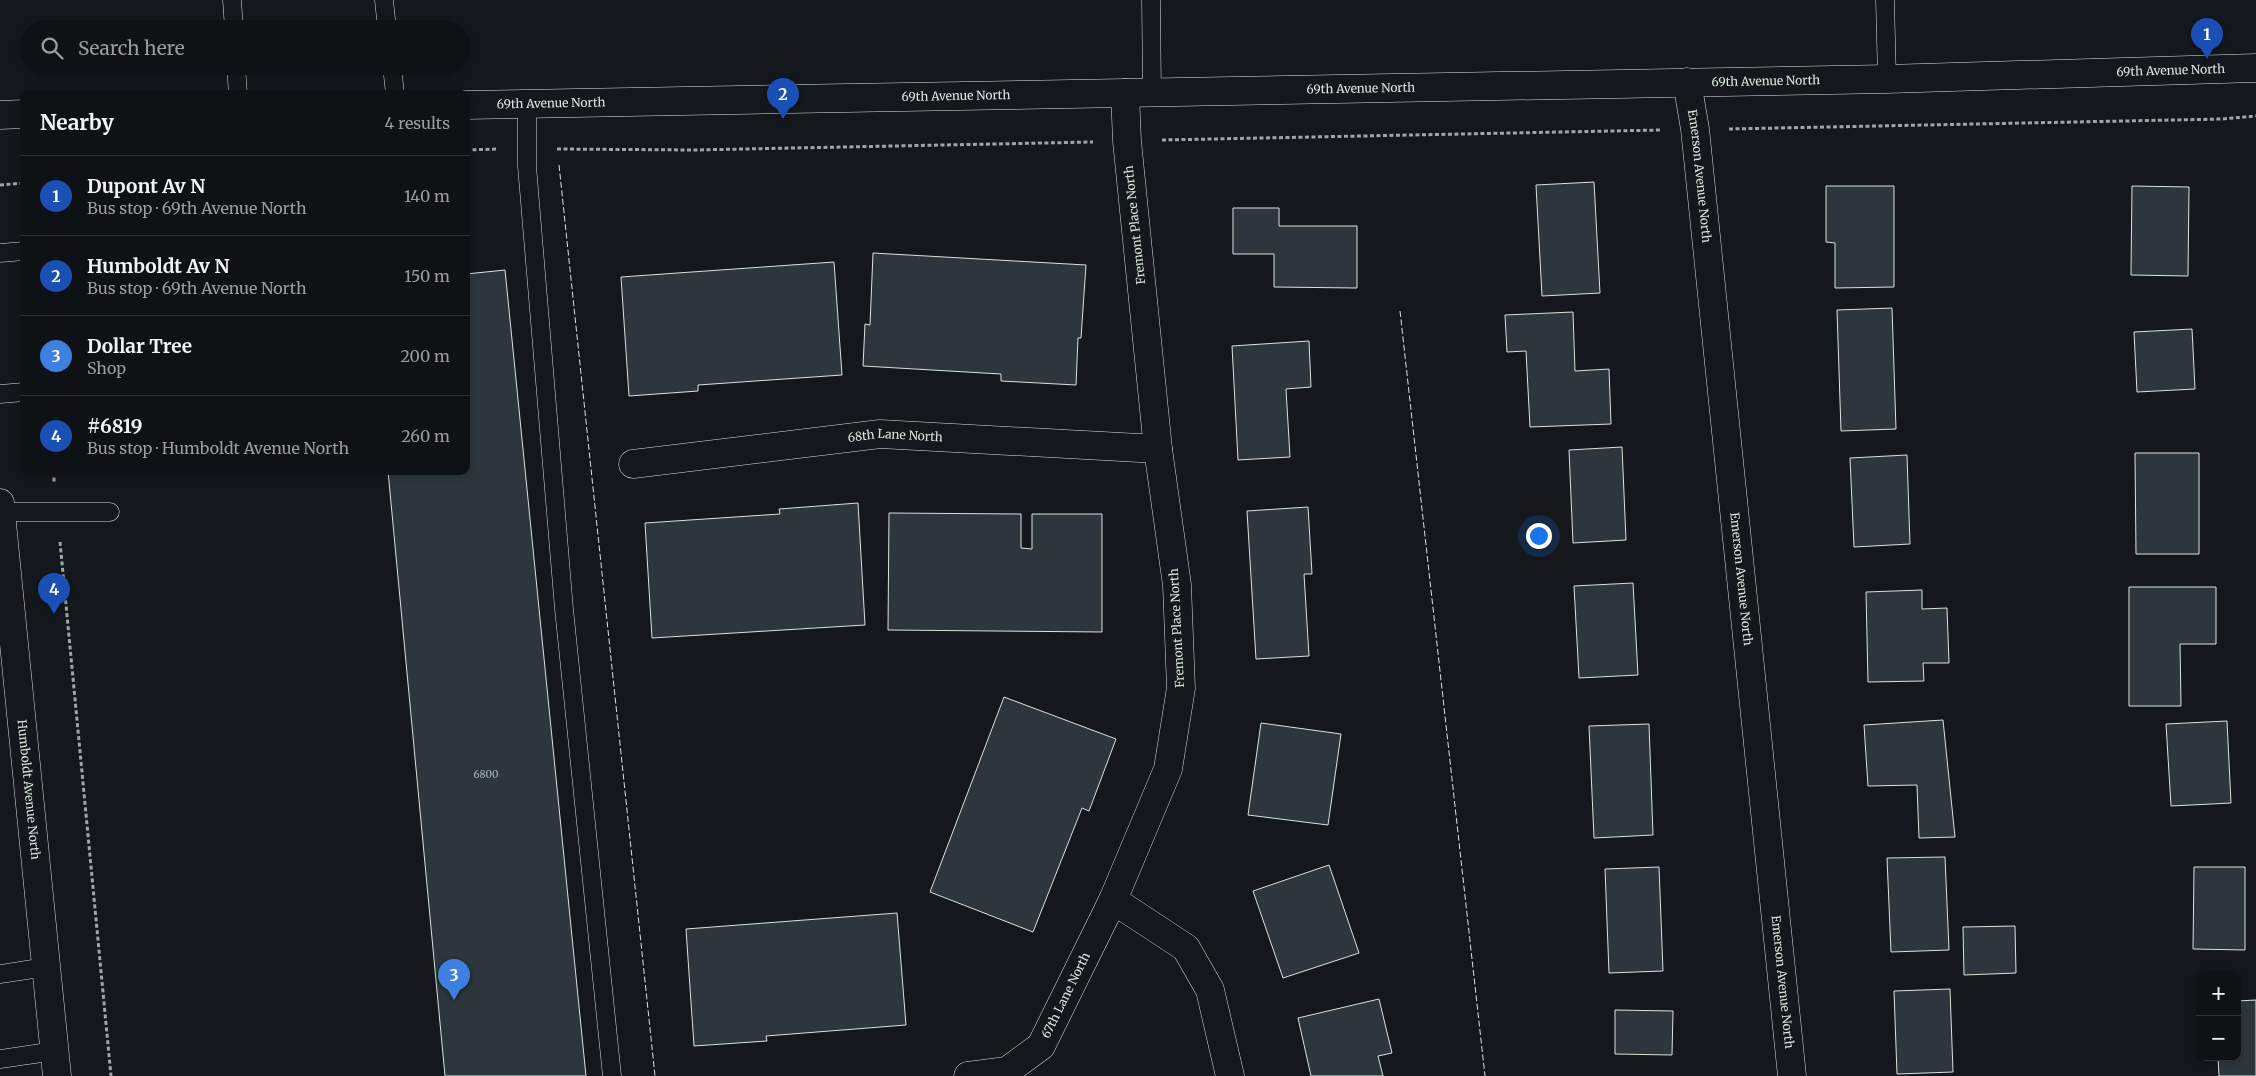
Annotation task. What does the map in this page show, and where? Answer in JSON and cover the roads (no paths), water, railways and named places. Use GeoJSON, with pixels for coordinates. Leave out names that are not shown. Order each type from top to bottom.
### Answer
{"type":"FeatureCollection","features":[{"type":"Feature","properties":{"kind":"street","name":"69th Avenue North"},"geometry":{"type":"LineString","coordinates":[[470,106],[1887,79],[2256,68]]}},
{"type":"Feature","properties":{"kind":"street","name":"Emerson Avenue North"},"geometry":{"type":"LineString","coordinates":[[1687,82],[1695,129],[1792,1076]]}},
{"type":"Feature","properties":{"kind":"street","name":"Fremont Place North"},"geometry":{"type":"LineString","coordinates":[[1113,900],[1168,769],[1180,688],[1177,585],[1158,449],[1127,141],[1125,93]]}},
{"type":"Feature","properties":{"kind":"street"},"geometry":{"type":"LineString","coordinates":[[0,115],[20,114]]}},
{"type":"Feature","properties":{"kind":"street","name":"68th Lane North"},"geometry":{"type":"LineString","coordinates":[[633,464],[880,434],[1158,449]]}},
{"type":"Feature","properties":{"kind":"street","name":"Humboldt Avenue North"},"geometry":{"type":"LineString","coordinates":[[0,508],[2,547],[56,1064]]}},
{"type":"Feature","properties":{"kind":"street"},"geometry":{"type":"LineString","coordinates":[[1113,900],[1186,948],[1210,990],[1230,1076]]}},
{"type":"Feature","properties":{"kind":"street","name":"67th Lane North"},"geometry":{"type":"LineString","coordinates":[[968,1076],[1007,1071],[1041,1046],[1113,900]]}},
{"type":"Feature","properties":{"kind":"lane"},"geometry":{"type":"LineString","coordinates":[[232,0],[233,20]]}},
{"type":"Feature","properties":{"kind":"lane"},"geometry":{"type":"LineString","coordinates":[[1151,0],[1152,92]]}},
{"type":"Feature","properties":{"kind":"lane"},"geometry":{"type":"LineString","coordinates":[[1885,0],[1887,79]]}},
{"type":"Feature","properties":{"kind":"lane"},"geometry":{"type":"LineString","coordinates":[[385,1],[386,20]]}},
{"type":"Feature","properties":{"kind":"lane"},"geometry":{"type":"LineString","coordinates":[[237,75],[238,90]]}},
{"type":"Feature","properties":{"kind":"lane"},"geometry":{"type":"LineString","coordinates":[[393,75],[395,90]]}},
{"type":"Feature","properties":{"kind":"lane"},"geometry":{"type":"LineString","coordinates":[[527,104],[527,149],[564,609],[612,1076]]}},
{"type":"Feature","properties":{"kind":"lane"},"geometry":{"type":"LineString","coordinates":[[0,253],[20,251]]}},
{"type":"Feature","properties":{"kind":"lane"},"geometry":{"type":"LineString","coordinates":[[0,394],[20,392]]}},
{"type":"Feature","properties":{"kind":"lane"},"geometry":{"type":"LineString","coordinates":[[0,508],[57,512],[110,512]]}},
{"type":"Feature","properties":{"kind":"lane"},"geometry":{"type":"LineString","coordinates":[[0,974],[46,967]]}},
{"type":"Feature","properties":{"kind":"lane"},"geometry":{"type":"LineString","coordinates":[[0,1058],[56,1064]]}},
{"type":"Feature","properties":{"kind":"place","name":"Dupont Av N"},"geometry":{"type":"Point","coordinates":[2207,59]}},
{"type":"Feature","properties":{"kind":"place","name":"Humboldt Av N"},"geometry":{"type":"Point","coordinates":[783,119]}},
{"type":"Feature","properties":{"kind":"place","name":"#6819"},"geometry":{"type":"Point","coordinates":[54,614]}},
{"type":"Feature","properties":{"kind":"place","name":"Dollar Tree"},"geometry":{"type":"Point","coordinates":[454,1000]}}]}
